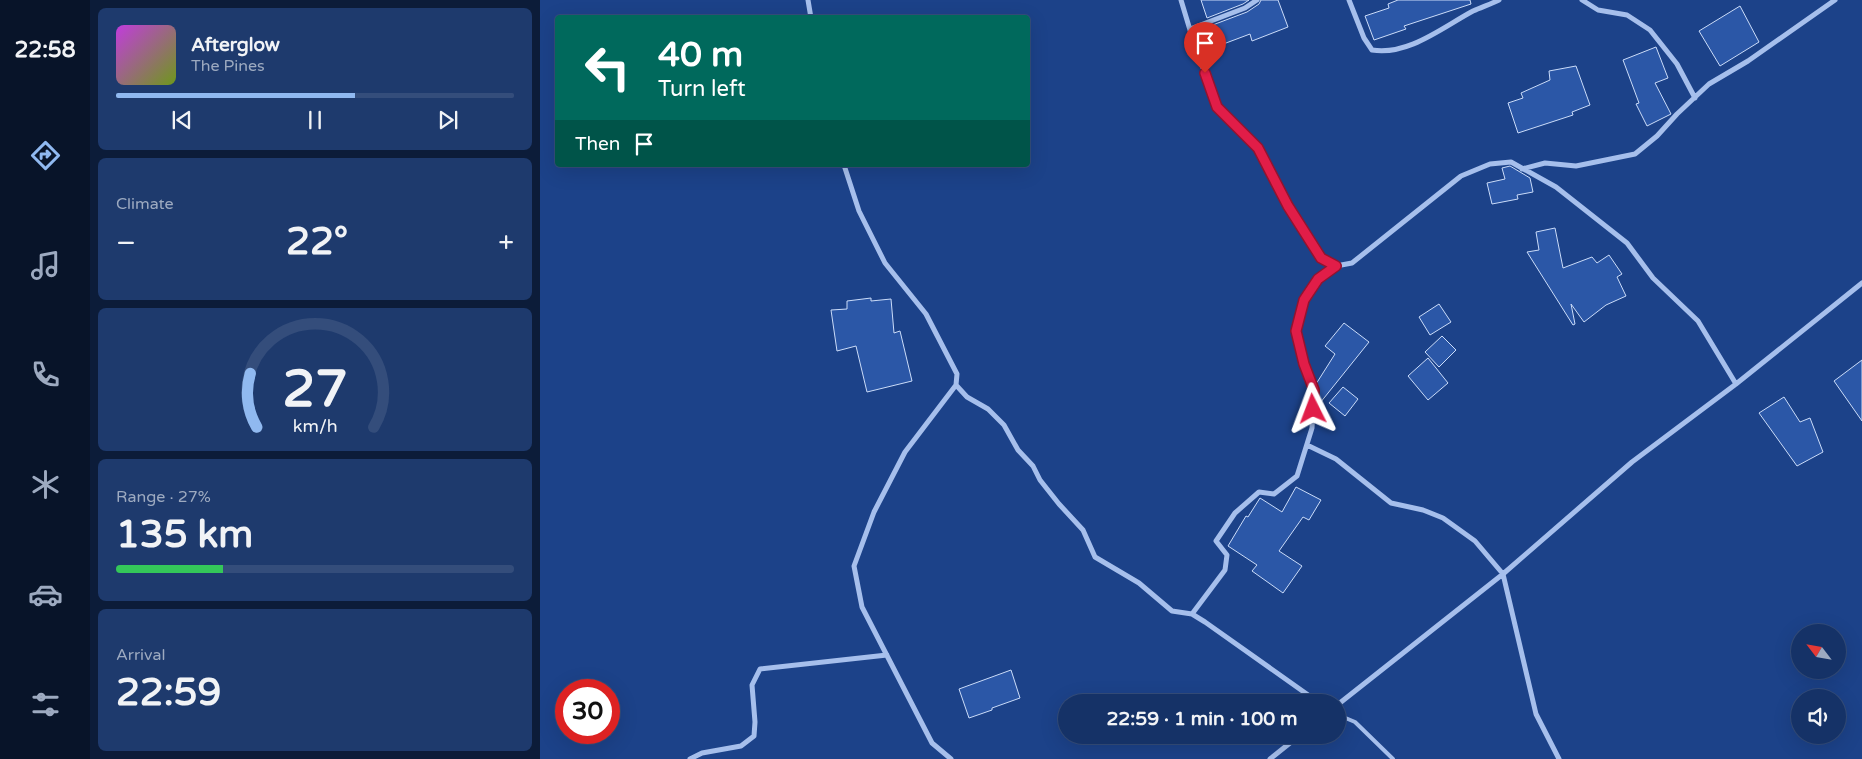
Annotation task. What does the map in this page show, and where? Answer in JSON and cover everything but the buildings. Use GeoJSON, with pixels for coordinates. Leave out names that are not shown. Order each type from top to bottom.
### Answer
{"type":"FeatureCollection","features":[{"type":"Feature","properties":{"kind":"street"},"geometry":{"type":"LineString","coordinates":[[808,0],[810,15]]}},
{"type":"Feature","properties":{"kind":"street"},"geometry":{"type":"LineString","coordinates":[[1181,0],[1217,107],[1258,148],[1288,206],[1321,258],[1336,266]]}},
{"type":"Feature","properties":{"kind":"street"},"geometry":{"type":"LineString","coordinates":[[1190,29],[1245,8],[1257,0]]}},
{"type":"Feature","properties":{"kind":"street"},"geometry":{"type":"LineString","coordinates":[[1349,0],[1364,38],[1372,50],[1383,52],[1429,36],[1474,11],[1499,0]]}},
{"type":"Feature","properties":{"kind":"street"},"geometry":{"type":"LineString","coordinates":[[1582,0],[1598,10],[1627,16],[1650,30],[1677,64],[1695,98]]}},
{"type":"Feature","properties":{"kind":"street"},"geometry":{"type":"LineString","coordinates":[[1522,169],[1545,163],[1576,166],[1635,154],[1657,136],[1709,84],[1748,61],[1835,0]]}},
{"type":"Feature","properties":{"kind":"street"},"geometry":{"type":"LineString","coordinates":[[1192,614],[1224,570],[1227,555],[1216,541],[1235,513],[1259,492],[1274,494],[1297,476],[1312,428],[1314,390],[1304,364],[1296,331],[1304,300],[1318,279],[1336,266],[1352,263],[1461,176],[1490,164],[1511,162],[1556,187],[1627,243],[1652,278],[1698,321],[1736,384]]}},
{"type":"Feature","properties":{"kind":"street"},"geometry":{"type":"LineString","coordinates":[[845,167],[859,211],[885,263],[926,314],[957,374],[956,386],[905,452],[874,512],[854,566],[862,607],[932,744],[951,759]]}},
{"type":"Feature","properties":{"kind":"street"},"geometry":{"type":"LineString","coordinates":[[1346,698],[1503,574],[1632,462],[1736,384],[1862,283]]}},
{"type":"Feature","properties":{"kind":"street"},"geometry":{"type":"LineString","coordinates":[[956,386],[967,396],[988,409],[1004,425],[1018,450],[1034,466],[1040,480],[1083,530],[1095,557],[1140,583],[1172,611],[1192,614],[1307,694]]}},
{"type":"Feature","properties":{"kind":"street"},"geometry":{"type":"LineString","coordinates":[[1307,445],[1336,459],[1391,503],[1423,510],[1443,518],[1474,541],[1503,574],[1536,714],[1559,759]]}},
{"type":"Feature","properties":{"kind":"street"},"geometry":{"type":"LineString","coordinates":[[690,759],[702,753],[741,746],[754,736],[755,722],[752,684],[760,669],[887,655]]}},
{"type":"Feature","properties":{"kind":"street"},"geometry":{"type":"LineString","coordinates":[[1270,759],[1289,744]]}},
{"type":"Feature","properties":{"kind":"lane"},"geometry":{"type":"LineString","coordinates":[[1346,718],[1355,722],[1393,759]]}},
{"type":"Feature","properties":{"kind":"route"},"geometry":{"type":"LineString","coordinates":[[1205,73],[1217,107],[1258,148],[1288,206],[1321,258],[1336,266],[1318,279],[1304,300],[1296,331],[1304,364],[1314,390],[1313,409]]}}]}
